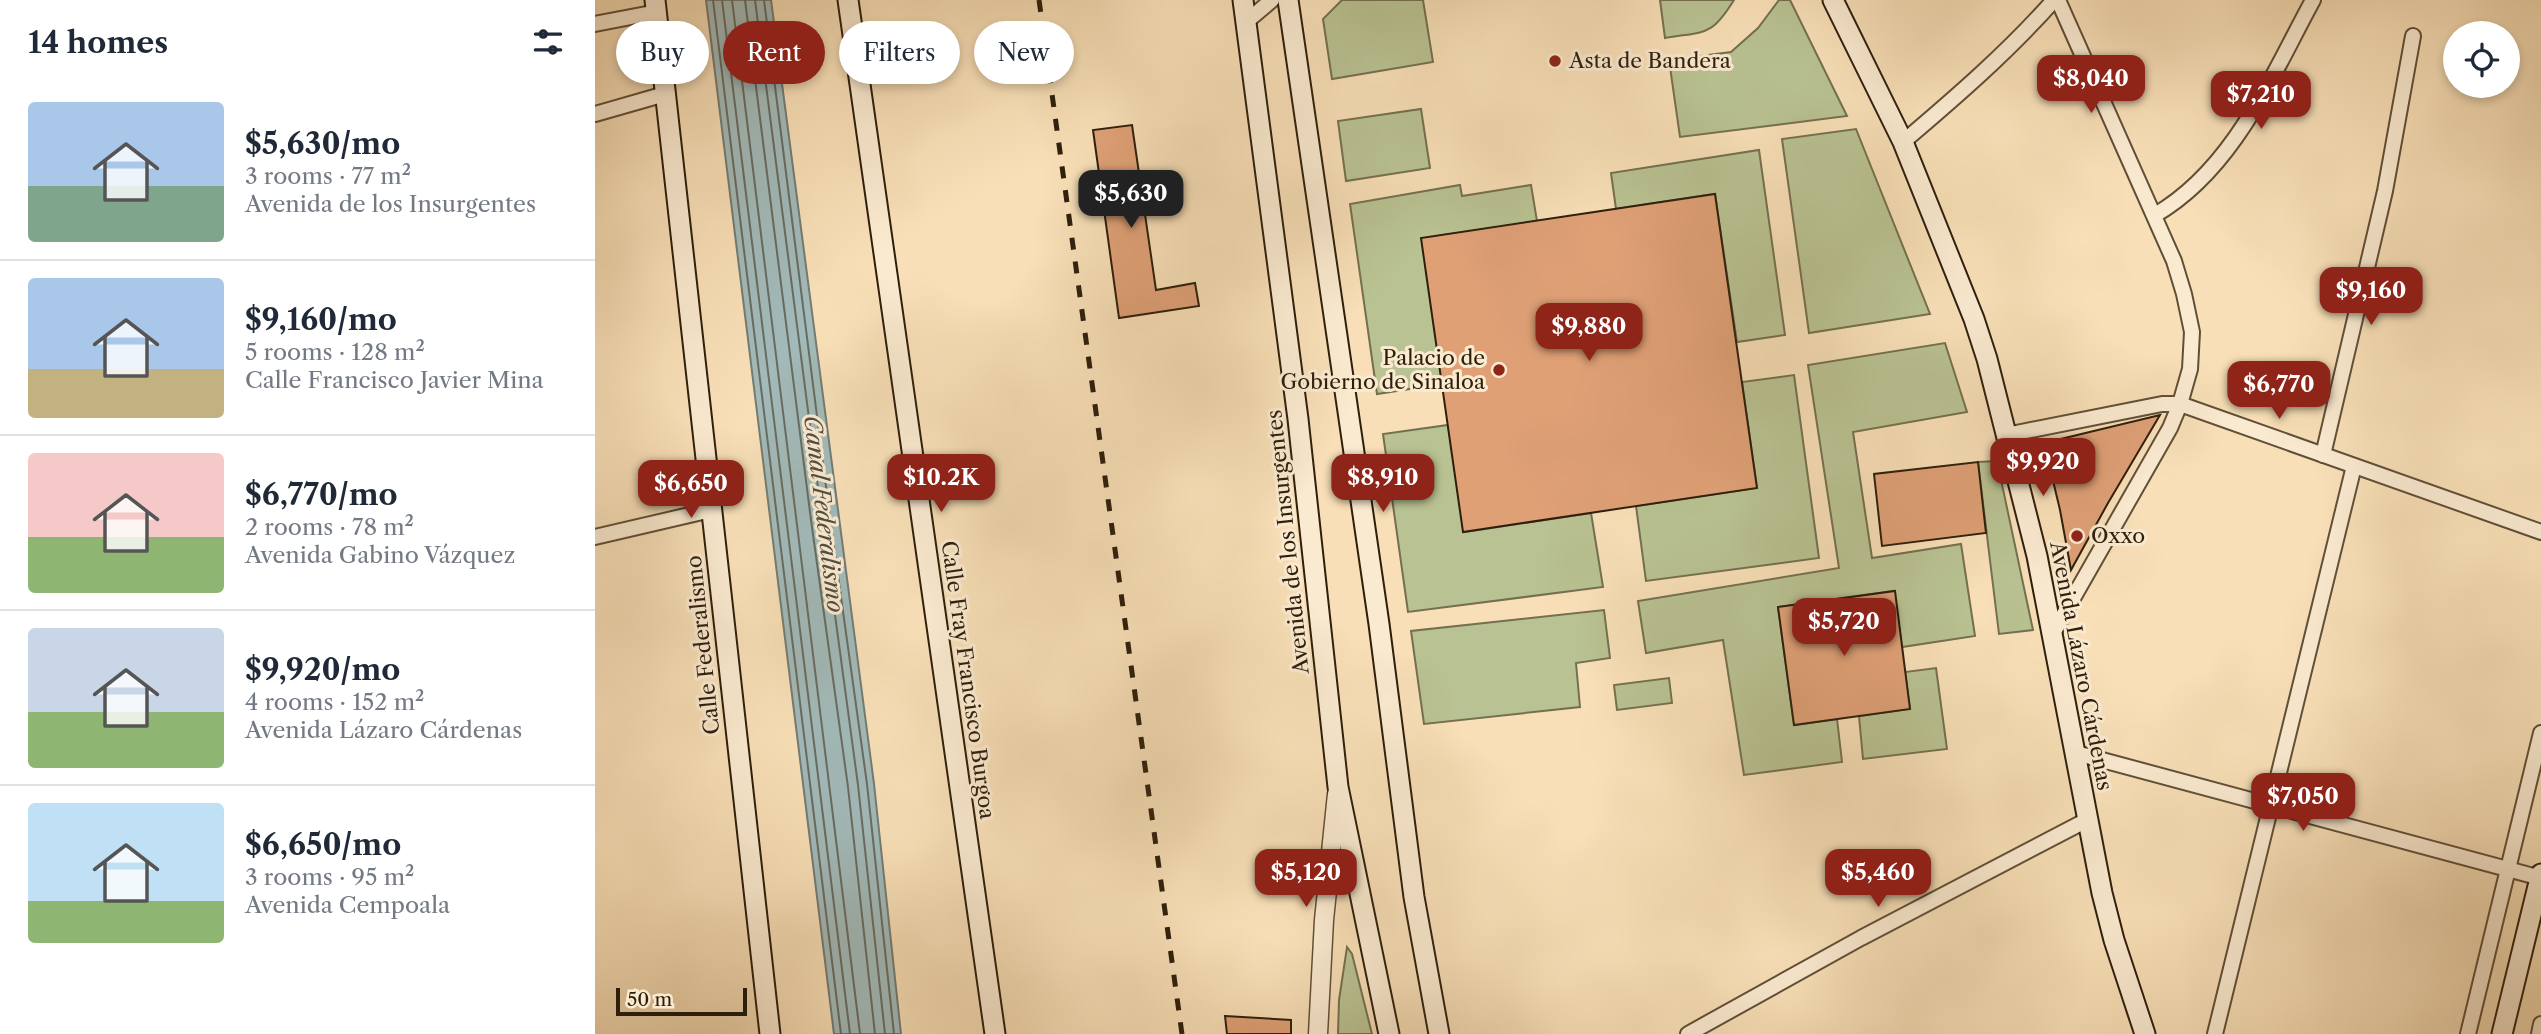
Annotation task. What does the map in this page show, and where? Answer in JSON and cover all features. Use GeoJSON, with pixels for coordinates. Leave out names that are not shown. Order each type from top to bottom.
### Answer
{"type":"FeatureCollection","features":[{"type":"Feature","properties":{"kind":"main road","name":"Calle Fray Francisco Burgoa"},"geometry":{"type":"LineString","coordinates":[[848,0],[995,1034]]}},
{"type":"Feature","properties":{"kind":"main road","name":"Avenida de los Insurgentes"},"geometry":{"type":"LineString","coordinates":[[1243,0],[1298,419],[1338,787],[1389,1034]]}},
{"type":"Feature","properties":{"kind":"main road"},"geometry":{"type":"LineString","coordinates":[[1288,0],[1379,624],[1414,897],[1439,1034]]}},
{"type":"Feature","properties":{"kind":"main road","name":"Avenida Lázaro Cárdenas"},"geometry":{"type":"LineString","coordinates":[[1833,0],[1903,142],[1974,319],[1987,359],[2037,556],[2087,820],[2114,940],[2145,1034]]}},
{"type":"Feature","properties":{"kind":"main road","name":"Calle Federalismo"},"geometry":{"type":"LineString","coordinates":[[656,6],[770,1034]]}},
{"type":"Feature","properties":{"kind":"main road"},"geometry":{"type":"LineString","coordinates":[[2502,1034],[2541,876]]}},
{"type":"Feature","properties":{"kind":"street"},"geometry":{"type":"LineString","coordinates":[[1246,22],[1272,0]]}},
{"type":"Feature","properties":{"kind":"street"},"geometry":{"type":"LineString","coordinates":[[1903,142],[1992,64],[2056,0],[2155,215],[2181,283],[2192,332],[2190,369],[2180,404],[2170,428],[2052,635]]}},
{"type":"Feature","properties":{"kind":"street"},"geometry":{"type":"LineString","coordinates":[[2155,215],[2178,202],[2229,147],[2252,111],[2313,0]]}},
{"type":"Feature","properties":{"kind":"street"},"geometry":{"type":"LineString","coordinates":[[595,24],[656,6]]}},
{"type":"Feature","properties":{"kind":"street"},"geometry":{"type":"LineString","coordinates":[[2323,455],[2385,191],[2413,36]]}},
{"type":"Feature","properties":{"kind":"street"},"geometry":{"type":"LineString","coordinates":[[595,114],[665,94]]}},
{"type":"Feature","properties":{"kind":"street"},"geometry":{"type":"LineString","coordinates":[[2006,435],[2162,404],[2180,404],[2541,532]]}},
{"type":"Feature","properties":{"kind":"street"},"geometry":{"type":"LineString","coordinates":[[2215,1034],[2354,466]]}},
{"type":"Feature","properties":{"kind":"street"},"geometry":{"type":"LineString","coordinates":[[595,537],[711,510]]}},
{"type":"Feature","properties":{"kind":"street"},"geometry":{"type":"LineString","coordinates":[[2468,1034],[2541,733]]}},
{"type":"Feature","properties":{"kind":"street"},"geometry":{"type":"LineString","coordinates":[[2076,753],[2541,876]]}},
{"type":"Feature","properties":{"kind":"street"},"geometry":{"type":"LineString","coordinates":[[1318,1034],[1324,920],[1338,787]]}},
{"type":"Feature","properties":{"kind":"street"},"geometry":{"type":"LineString","coordinates":[[1688,1034],[1861,938],[2087,820]]}},
{"type":"Feature","properties":{"kind":"street"},"geometry":{"type":"LineString","coordinates":[[2539,1034],[2541,1024]]}},
{"type":"Feature","properties":{"kind":"green space"},"geometry":{"type":"Polygon","coordinates":[[[1342,0],[1423,0],[1433,62],[1332,79],[1323,19],[1342,0]]]}},
{"type":"Feature","properties":{"kind":"green space"},"geometry":{"type":"Polygon","coordinates":[[[1660,0],[1734,0],[1719,21],[1706,30],[1665,38],[1660,0]]]}},
{"type":"Feature","properties":{"kind":"green space"},"geometry":{"type":"Polygon","coordinates":[[[1779,0],[1790,0],[1847,116],[1680,137],[1669,60],[1731,52],[1758,28],[1779,0]]]}},
{"type":"Feature","properties":{"kind":"green space"},"geometry":{"type":"Polygon","coordinates":[[[1421,109],[1430,168],[1346,181],[1338,121],[1421,109]]]}},
{"type":"Feature","properties":{"kind":"green space"},"geometry":{"type":"Polygon","coordinates":[[[1856,129],[1930,314],[1809,333],[1782,139],[1856,129]]]}},
{"type":"Feature","properties":{"kind":"green space"},"geometry":{"type":"Polygon","coordinates":[[[1759,150],[1785,335],[1737,342],[1715,194],[1616,209],[1611,173],[1759,150]]]}},
{"type":"Feature","properties":{"kind":"green space"},"geometry":{"type":"Polygon","coordinates":[[[1460,185],[1462,196],[1531,185],[1537,221],[1442,384],[1377,394],[1350,204],[1460,185]]]}},
{"type":"Feature","properties":{"kind":"green space"},"geometry":{"type":"Polygon","coordinates":[[[1945,343],[1967,412],[1853,432],[1872,558],[1961,544],[1975,636],[1902,647],[1894,591],[1778,607],[1794,725],[1837,719],[1842,762],[1744,775],[1723,640],[1646,653],[1638,601],[1839,568],[1808,365],[1945,343]]]}},
{"type":"Feature","properties":{"kind":"green space"},"geometry":{"type":"Polygon","coordinates":[[[1794,375],[1819,558],[1646,581],[1636,506],[1757,488],[1742,382],[1794,375]]]}},
{"type":"Feature","properties":{"kind":"green space"},"geometry":{"type":"Polygon","coordinates":[[[1448,425],[1464,532],[1591,513],[1603,587],[1408,612],[1383,434],[1448,425]]]}},
{"type":"Feature","properties":{"kind":"green space"},"geometry":{"type":"Polygon","coordinates":[[[1997,461],[2033,630],[1999,634],[1978,462],[1997,461]]]}},
{"type":"Feature","properties":{"kind":"green space"},"geometry":{"type":"Polygon","coordinates":[[[1604,610],[1610,658],[1576,663],[1580,707],[1424,724],[1411,631],[1604,610]]]}},
{"type":"Feature","properties":{"kind":"green space"},"geometry":{"type":"Polygon","coordinates":[[[1936,668],[1947,749],[1863,759],[1859,716],[1910,709],[1905,672],[1936,668]]]}},
{"type":"Feature","properties":{"kind":"green space"},"geometry":{"type":"Polygon","coordinates":[[[1669,678],[1672,703],[1617,710],[1614,685],[1669,678]]]}},
{"type":"Feature","properties":{"kind":"green space"},"geometry":{"type":"Polygon","coordinates":[[[1347,947],[1352,954],[1372,1034],[1338,1034],[1339,1000],[1347,947]]]}},
{"type":"Feature","properties":{"kind":"water","name":"Canal Federalismo"},"geometry":{"type":"Polygon","coordinates":[[[706,0],[771,0],[774,21],[723,21],[723,84],[782,84],[874,784],[901,1034],[834,1034],[706,0]]]}},
{"type":"Feature","properties":{"kind":"building"},"geometry":{"type":"Polygon","coordinates":[[[1132,125],[1156,290],[1195,283],[1199,306],[1119,318],[1093,130],[1132,125]]]}},
{"type":"Feature","properties":{"kind":"building","name":"Palacio de Gobierno de Sinaloa"},"geometry":{"type":"Polygon","coordinates":[[[1715,194],[1757,488],[1463,532],[1421,238],[1715,194]]]}},
{"type":"Feature","properties":{"kind":"building"},"geometry":{"type":"Polygon","coordinates":[[[2160,415],[2108,503],[2071,570],[2044,443],[2160,415]]]}},
{"type":"Feature","properties":{"kind":"building"},"geometry":{"type":"Polygon","coordinates":[[[1978,462],[1986,533],[1882,546],[1874,474],[1978,462]]]}},
{"type":"Feature","properties":{"kind":"building"},"geometry":{"type":"Polygon","coordinates":[[[1895,591],[1910,709],[1794,725],[1778,607],[1895,591]]]}},
{"type":"Feature","properties":{"kind":"building"},"geometry":{"type":"Polygon","coordinates":[[[1225,1016],[1291,1020],[1291,1034],[1227,1034],[1225,1016]]]}},
{"type":"Feature","properties":{"kind":"railway"},"geometry":{"type":"LineString","coordinates":[[1039,0],[1182,1034]]}},
{"type":"Feature","properties":{"kind":"place","name":"Asta de Bandera"},"geometry":{"type":"Point","coordinates":[1555,61]}},
{"type":"Feature","properties":{"kind":"place","name":"Palacio de Gobierno de Sinaloa"},"geometry":{"type":"Point","coordinates":[1499,370]}},
{"type":"Feature","properties":{"kind":"place","name":"Oxxo"},"geometry":{"type":"Point","coordinates":[2077,536]}}]}
